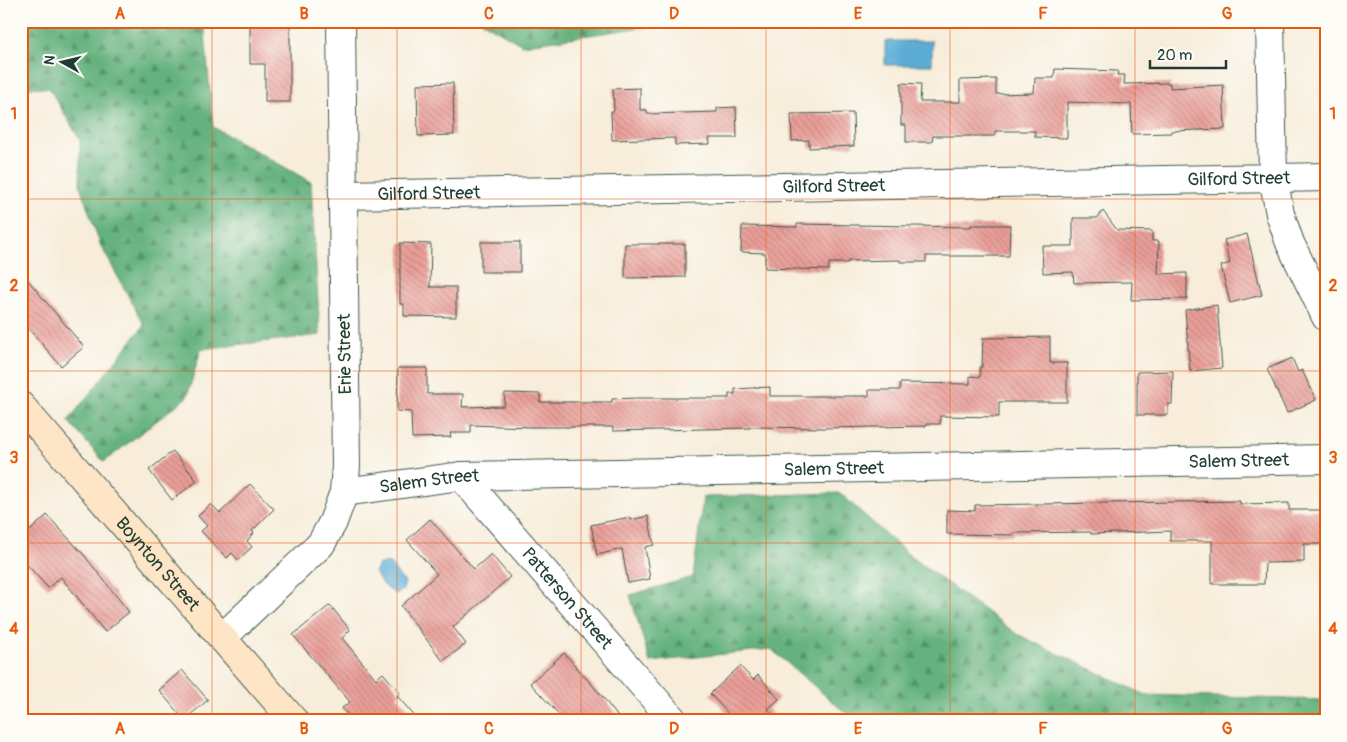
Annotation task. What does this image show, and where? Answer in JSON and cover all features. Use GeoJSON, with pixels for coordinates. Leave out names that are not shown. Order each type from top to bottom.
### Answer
{"type":"FeatureCollection","features":[{"type":"Feature","properties":{"kind":"street","name":"Erie Street"},"geometry":{"type":"LineString","coordinates":[[222,638],[321,544],[333,522],[344,492],[346,466],[341,21]]}},
{"type":"Feature","properties":{"kind":"street"},"geometry":{"type":"LineString","coordinates":[[1270,21],[1273,177],[1280,214],[1290,242],[1326,317]]}},
{"type":"Feature","properties":{"kind":"street","name":"Gilford Street"},"geometry":{"type":"LineString","coordinates":[[343,196],[1326,177]]}},
{"type":"Feature","properties":{"kind":"street","name":"Boynton Street"},"geometry":{"type":"LineString","coordinates":[[24,415],[294,721]]}},
{"type":"Feature","properties":{"kind":"street","name":"Salem Street"},"geometry":{"type":"LineString","coordinates":[[344,492],[461,476],[1326,459]]}},
{"type":"Feature","properties":{"kind":"street","name":"Patterson Street"},"geometry":{"type":"LineString","coordinates":[[461,476],[674,721]]}},
{"type":"Feature","properties":{"kind":"green space"},"geometry":{"type":"Polygon","coordinates":[[[21,21],[204,21],[213,127],[311,182],[320,335],[201,349],[187,397],[104,462],[68,421],[144,325],[100,244],[80,186],[80,140],[49,88],[21,87],[21,21]]]}},
{"type":"Feature","properties":{"kind":"green space"},"geometry":{"type":"Polygon","coordinates":[[[481,21],[684,21],[522,45],[481,21]]]}},
{"type":"Feature","properties":{"kind":"green space"},"geometry":{"type":"Polygon","coordinates":[[[840,493],[910,556],[1017,634],[1146,695],[1326,700],[1326,721],[855,721],[771,649],[650,662],[630,595],[693,577],[703,497],[840,493]]]}},
{"type":"Feature","properties":{"kind":"water"},"geometry":{"type":"Polygon","coordinates":[[[885,41],[932,41],[932,65],[885,65],[885,41]]]}},
{"type":"Feature","properties":{"kind":"water"},"geometry":{"type":"Polygon","coordinates":[[[389,563],[405,582],[403,590],[397,594],[390,591],[384,585],[375,572],[379,564],[389,563]]]}},
{"type":"Feature","properties":{"kind":"building"},"geometry":{"type":"Polygon","coordinates":[[[250,21],[290,21],[290,102],[265,102],[265,64],[250,64],[250,21]]]}},
{"type":"Feature","properties":{"kind":"building"},"geometry":{"type":"Polygon","coordinates":[[[1055,69],[1118,71],[1117,75],[1125,75],[1124,84],[1170,83],[1170,88],[1223,85],[1225,129],[1132,134],[1131,104],[1067,102],[1067,138],[1035,137],[1035,131],[995,131],[995,136],[933,136],[932,142],[906,142],[906,125],[901,125],[901,83],[921,84],[920,102],[960,102],[960,80],[996,79],[996,94],[1034,93],[1035,78],[1054,78],[1055,69]]]}},
{"type":"Feature","properties":{"kind":"building"},"geometry":{"type":"Polygon","coordinates":[[[453,83],[454,135],[418,136],[417,84],[453,83]]]}},
{"type":"Feature","properties":{"kind":"building"},"geometry":{"type":"Polygon","coordinates":[[[640,88],[640,110],[647,110],[647,114],[717,112],[717,108],[736,107],[737,138],[709,138],[710,144],[675,145],[675,138],[612,140],[611,111],[614,111],[613,89],[640,88]]]}},
{"type":"Feature","properties":{"kind":"building"},"geometry":{"type":"Polygon","coordinates":[[[853,113],[854,146],[809,148],[809,140],[792,141],[791,114],[853,113]]]}},
{"type":"Feature","properties":{"kind":"building"},"geometry":{"type":"Polygon","coordinates":[[[1103,211],[1117,230],[1152,231],[1152,241],[1159,241],[1158,274],[1187,273],[1187,299],[1131,300],[1132,282],[1074,283],[1073,272],[1043,273],[1042,246],[1073,246],[1073,218],[1097,218],[1103,211]]]}},
{"type":"Feature","properties":{"kind":"building"},"geometry":{"type":"Polygon","coordinates":[[[797,224],[971,227],[971,225],[1010,225],[1009,256],[926,256],[926,262],[900,262],[900,260],[848,261],[848,263],[829,263],[829,270],[765,268],[765,253],[741,252],[742,226],[797,227],[797,224]]]}},
{"type":"Feature","properties":{"kind":"building"},"geometry":{"type":"Polygon","coordinates":[[[1247,234],[1262,295],[1230,303],[1221,266],[1230,263],[1224,240],[1247,234]]]}},
{"type":"Feature","properties":{"kind":"building"},"geometry":{"type":"Polygon","coordinates":[[[481,242],[520,242],[520,272],[481,272],[481,242]]]}},
{"type":"Feature","properties":{"kind":"building"},"geometry":{"type":"Polygon","coordinates":[[[400,243],[431,244],[430,287],[456,287],[456,317],[404,316],[404,304],[400,304],[400,243]]]}},
{"type":"Feature","properties":{"kind":"building"},"geometry":{"type":"Polygon","coordinates":[[[625,244],[685,244],[685,277],[625,278],[625,244]]]}},
{"type":"Feature","properties":{"kind":"building"},"geometry":{"type":"Polygon","coordinates":[[[21,272],[84,347],[61,366],[21,320],[21,272]]]}},
{"type":"Feature","properties":{"kind":"building"},"geometry":{"type":"Polygon","coordinates":[[[1217,305],[1222,368],[1190,371],[1185,310],[1217,305]]]}},
{"type":"Feature","properties":{"kind":"building"},"geometry":{"type":"Polygon","coordinates":[[[1050,337],[1050,363],[1067,363],[1067,402],[999,402],[999,417],[940,416],[940,424],[926,424],[926,426],[750,427],[613,431],[613,427],[471,425],[471,433],[450,433],[451,437],[412,438],[411,412],[397,411],[398,368],[427,368],[427,394],[463,394],[462,407],[504,406],[505,393],[540,394],[540,402],[612,402],[612,399],[637,398],[729,398],[729,394],[735,394],[735,389],[770,387],[770,396],[869,396],[869,390],[900,390],[900,383],[970,384],[970,376],[980,377],[983,338],[1050,337]]]}},
{"type":"Feature","properties":{"kind":"building"},"geometry":{"type":"Polygon","coordinates":[[[1292,358],[1298,372],[1302,370],[1316,400],[1287,413],[1267,369],[1292,358]]]}},
{"type":"Feature","properties":{"kind":"building"},"geometry":{"type":"Polygon","coordinates":[[[1173,371],[1172,404],[1168,404],[1168,415],[1137,415],[1137,372],[1173,371]]]}},
{"type":"Feature","properties":{"kind":"building"},"geometry":{"type":"Polygon","coordinates":[[[173,451],[197,481],[172,500],[149,470],[173,451]]]}},
{"type":"Feature","properties":{"kind":"building"},"geometry":{"type":"Polygon","coordinates":[[[250,484],[274,509],[252,531],[254,533],[247,541],[252,547],[238,560],[232,553],[227,558],[201,531],[207,526],[198,516],[211,504],[220,513],[250,484]]]}},
{"type":"Feature","properties":{"kind":"building"},"geometry":{"type":"Polygon","coordinates":[[[1240,501],[1240,504],[1289,503],[1289,510],[1326,510],[1326,544],[1304,544],[1304,562],[1265,563],[1264,584],[1212,584],[1212,541],[1170,541],[1170,531],[1091,534],[1091,532],[1013,533],[1013,535],[947,534],[947,510],[975,511],[975,505],[1240,501]]]}},
{"type":"Feature","properties":{"kind":"building"},"geometry":{"type":"Polygon","coordinates":[[[47,515],[84,555],[129,612],[105,632],[61,577],[48,588],[21,558],[21,539],[47,515]]]}},
{"type":"Feature","properties":{"kind":"building"},"geometry":{"type":"Polygon","coordinates":[[[648,516],[654,545],[645,547],[650,579],[628,583],[622,549],[597,555],[591,525],[630,517],[631,520],[648,516]]]}},
{"type":"Feature","properties":{"kind":"building"},"geometry":{"type":"Polygon","coordinates":[[[430,519],[474,569],[491,554],[510,577],[453,627],[466,644],[443,661],[401,606],[437,574],[407,540],[430,519]]]}},
{"type":"Feature","properties":{"kind":"building"},"geometry":{"type":"Polygon","coordinates":[[[330,605],[350,630],[342,638],[376,679],[383,673],[400,693],[397,696],[419,721],[353,721],[342,708],[350,702],[293,635],[330,605]]]}},
{"type":"Feature","properties":{"kind":"building"},"geometry":{"type":"Polygon","coordinates":[[[564,653],[621,721],[565,721],[530,683],[564,653]]]}},
{"type":"Feature","properties":{"kind":"building"},"geometry":{"type":"Polygon","coordinates":[[[740,666],[753,680],[758,675],[779,699],[768,709],[779,721],[735,721],[710,694],[740,666]]]}},
{"type":"Feature","properties":{"kind":"building"},"geometry":{"type":"Polygon","coordinates":[[[182,670],[208,700],[184,720],[159,690],[182,670]]]}}]}
